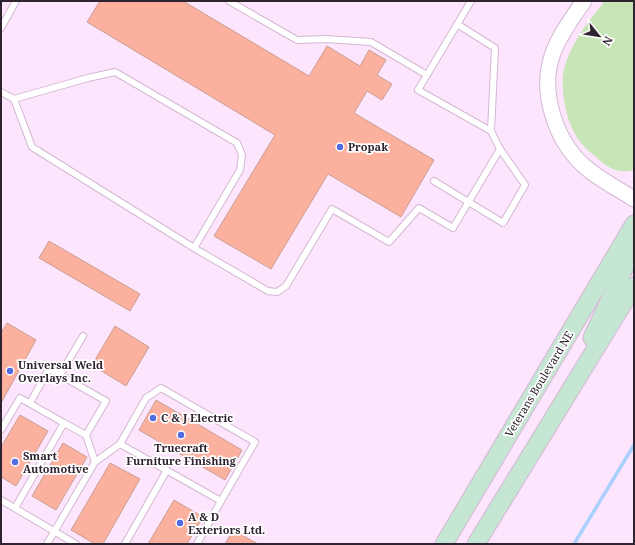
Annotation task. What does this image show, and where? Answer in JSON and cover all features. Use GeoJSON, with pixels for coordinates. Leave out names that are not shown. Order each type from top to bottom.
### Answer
{"type":"FeatureCollection","features":[{"type":"Feature","properties":{"kind":"main road","name":"Veterans Boulevard NE"},"geometry":{"type":"LineString","coordinates":[[444,544],[634,224]]}},
{"type":"Feature","properties":{"kind":"main road"},"geometry":{"type":"LineString","coordinates":[[561,405],[634,247]]}},
{"type":"Feature","properties":{"kind":"main road"},"geometry":{"type":"LineString","coordinates":[[476,544],[634,286]]}},
{"type":"Feature","properties":{"kind":"street"},"geometry":{"type":"LineString","coordinates":[[584,1],[560,37],[552,54],[548,75],[550,101],[555,121],[562,139],[574,156],[584,166],[598,177],[634,199]]}},
{"type":"Feature","properties":{"kind":"lane"},"geometry":{"type":"LineString","coordinates":[[1,28],[16,1]]}},
{"type":"Feature","properties":{"kind":"lane"},"geometry":{"type":"LineString","coordinates":[[229,1],[296,40],[326,39],[371,42],[427,74]]}},
{"type":"Feature","properties":{"kind":"lane"},"geometry":{"type":"LineString","coordinates":[[471,1],[418,90],[491,131]]}},
{"type":"Feature","properties":{"kind":"lane"},"geometry":{"type":"LineString","coordinates":[[434,181],[503,223],[525,185],[500,149],[491,131],[495,48],[457,24]]}},
{"type":"Feature","properties":{"kind":"lane"},"geometry":{"type":"LineString","coordinates":[[14,99],[115,72],[237,143],[242,155],[240,170],[194,248]]}},
{"type":"Feature","properties":{"kind":"lane"},"geometry":{"type":"LineString","coordinates":[[1,92],[14,99],[32,147],[194,248],[268,291],[277,292],[286,286],[332,209],[389,242],[419,208],[453,228],[500,149]]}},
{"type":"Feature","properties":{"kind":"lane"},"geometry":{"type":"LineString","coordinates":[[60,375],[83,336]]}},
{"type":"Feature","properties":{"kind":"lane"},"geometry":{"type":"LineString","coordinates":[[30,403],[49,369],[106,401],[86,435]]}},
{"type":"Feature","properties":{"kind":"lane"},"geometry":{"type":"LineString","coordinates":[[46,544],[95,462],[120,444],[146,398],[161,388],[255,442],[197,544]]}},
{"type":"Feature","properties":{"kind":"lane"},"geometry":{"type":"LineString","coordinates":[[1,430],[20,398],[86,435],[95,462]]}},
{"type":"Feature","properties":{"kind":"lane"},"geometry":{"type":"LineString","coordinates":[[15,508],[64,423]]}},
{"type":"Feature","properties":{"kind":"lane"},"geometry":{"type":"LineString","coordinates":[[120,444],[221,501]]}},
{"type":"Feature","properties":{"kind":"lane"},"geometry":{"type":"LineString","coordinates":[[126,544],[167,470]]}},
{"type":"Feature","properties":{"kind":"lane"},"geometry":{"type":"LineString","coordinates":[[1,500],[76,544]]}},
{"type":"Feature","properties":{"kind":"green space"},"geometry":{"type":"Polygon","coordinates":[[[605,1],[634,1],[634,170],[628,171],[618,171],[609,167],[589,151],[574,133],[566,112],[563,77],[569,54],[585,26],[605,1]]]}},
{"type":"Feature","properties":{"kind":"building","name":"Propak"},"geometry":{"type":"Polygon","coordinates":[[[100,1],[183,1],[309,76],[327,46],[360,66],[369,50],[386,60],[377,75],[392,84],[382,100],[367,91],[354,113],[434,160],[401,217],[328,174],[271,269],[214,236],[275,135],[87,22],[100,1]]]}},
{"type":"Feature","properties":{"kind":"building"},"geometry":{"type":"Polygon","coordinates":[[[49,241],[140,294],[130,311],[39,258],[49,241]]]}},
{"type":"Feature","properties":{"kind":"building","name":"Universal Weld Overlays Inc."},"geometry":{"type":"Polygon","coordinates":[[[7,323],[36,340],[1,403],[1,333],[7,323]]]}},
{"type":"Feature","properties":{"kind":"building"},"geometry":{"type":"Polygon","coordinates":[[[115,326],[149,347],[126,386],[92,365],[115,326]]]}},
{"type":"Feature","properties":{"kind":"building"},"geometry":{"type":"Polygon","coordinates":[[[156,400],[242,450],[225,480],[139,430],[156,400]]]}},
{"type":"Feature","properties":{"kind":"building","name":"Smart Automotive"},"geometry":{"type":"Polygon","coordinates":[[[20,415],[48,431],[16,486],[1,477],[1,447],[20,415]]]}},
{"type":"Feature","properties":{"kind":"building"},"geometry":{"type":"Polygon","coordinates":[[[63,443],[87,457],[56,510],[32,496],[63,443]]]}},
{"type":"Feature","properties":{"kind":"building"},"geometry":{"type":"Polygon","coordinates":[[[110,463],[140,479],[103,544],[95,544],[71,530],[110,463]]]}},
{"type":"Feature","properties":{"kind":"building","name":"A & D Exteriors Ltd."},"geometry":{"type":"Polygon","coordinates":[[[174,500],[203,517],[187,544],[148,544],[174,500]]]}},
{"type":"Feature","properties":{"kind":"building"},"geometry":{"type":"Polygon","coordinates":[[[233,530],[258,544],[225,544],[233,530]]]}},
{"type":"Feature","properties":{"kind":"waterway"},"geometry":{"type":"LineString","coordinates":[[574,544],[634,445]]}},
{"type":"Feature","properties":{"kind":"place","name":"Propak"},"geometry":{"type":"Point","coordinates":[340,147]}},
{"type":"Feature","properties":{"kind":"place","name":"Universal Weld Overlays Inc."},"geometry":{"type":"Point","coordinates":[10,371]}},
{"type":"Feature","properties":{"kind":"place","name":"C & J Electric"},"geometry":{"type":"Point","coordinates":[153,418]}},
{"type":"Feature","properties":{"kind":"place","name":"Truecraft Furniture Finishing"},"geometry":{"type":"Point","coordinates":[181,435]}},
{"type":"Feature","properties":{"kind":"place","name":"Smart Automotive"},"geometry":{"type":"Point","coordinates":[15,462]}},
{"type":"Feature","properties":{"kind":"place","name":"A & D Exteriors Ltd."},"geometry":{"type":"Point","coordinates":[180,523]}}]}
